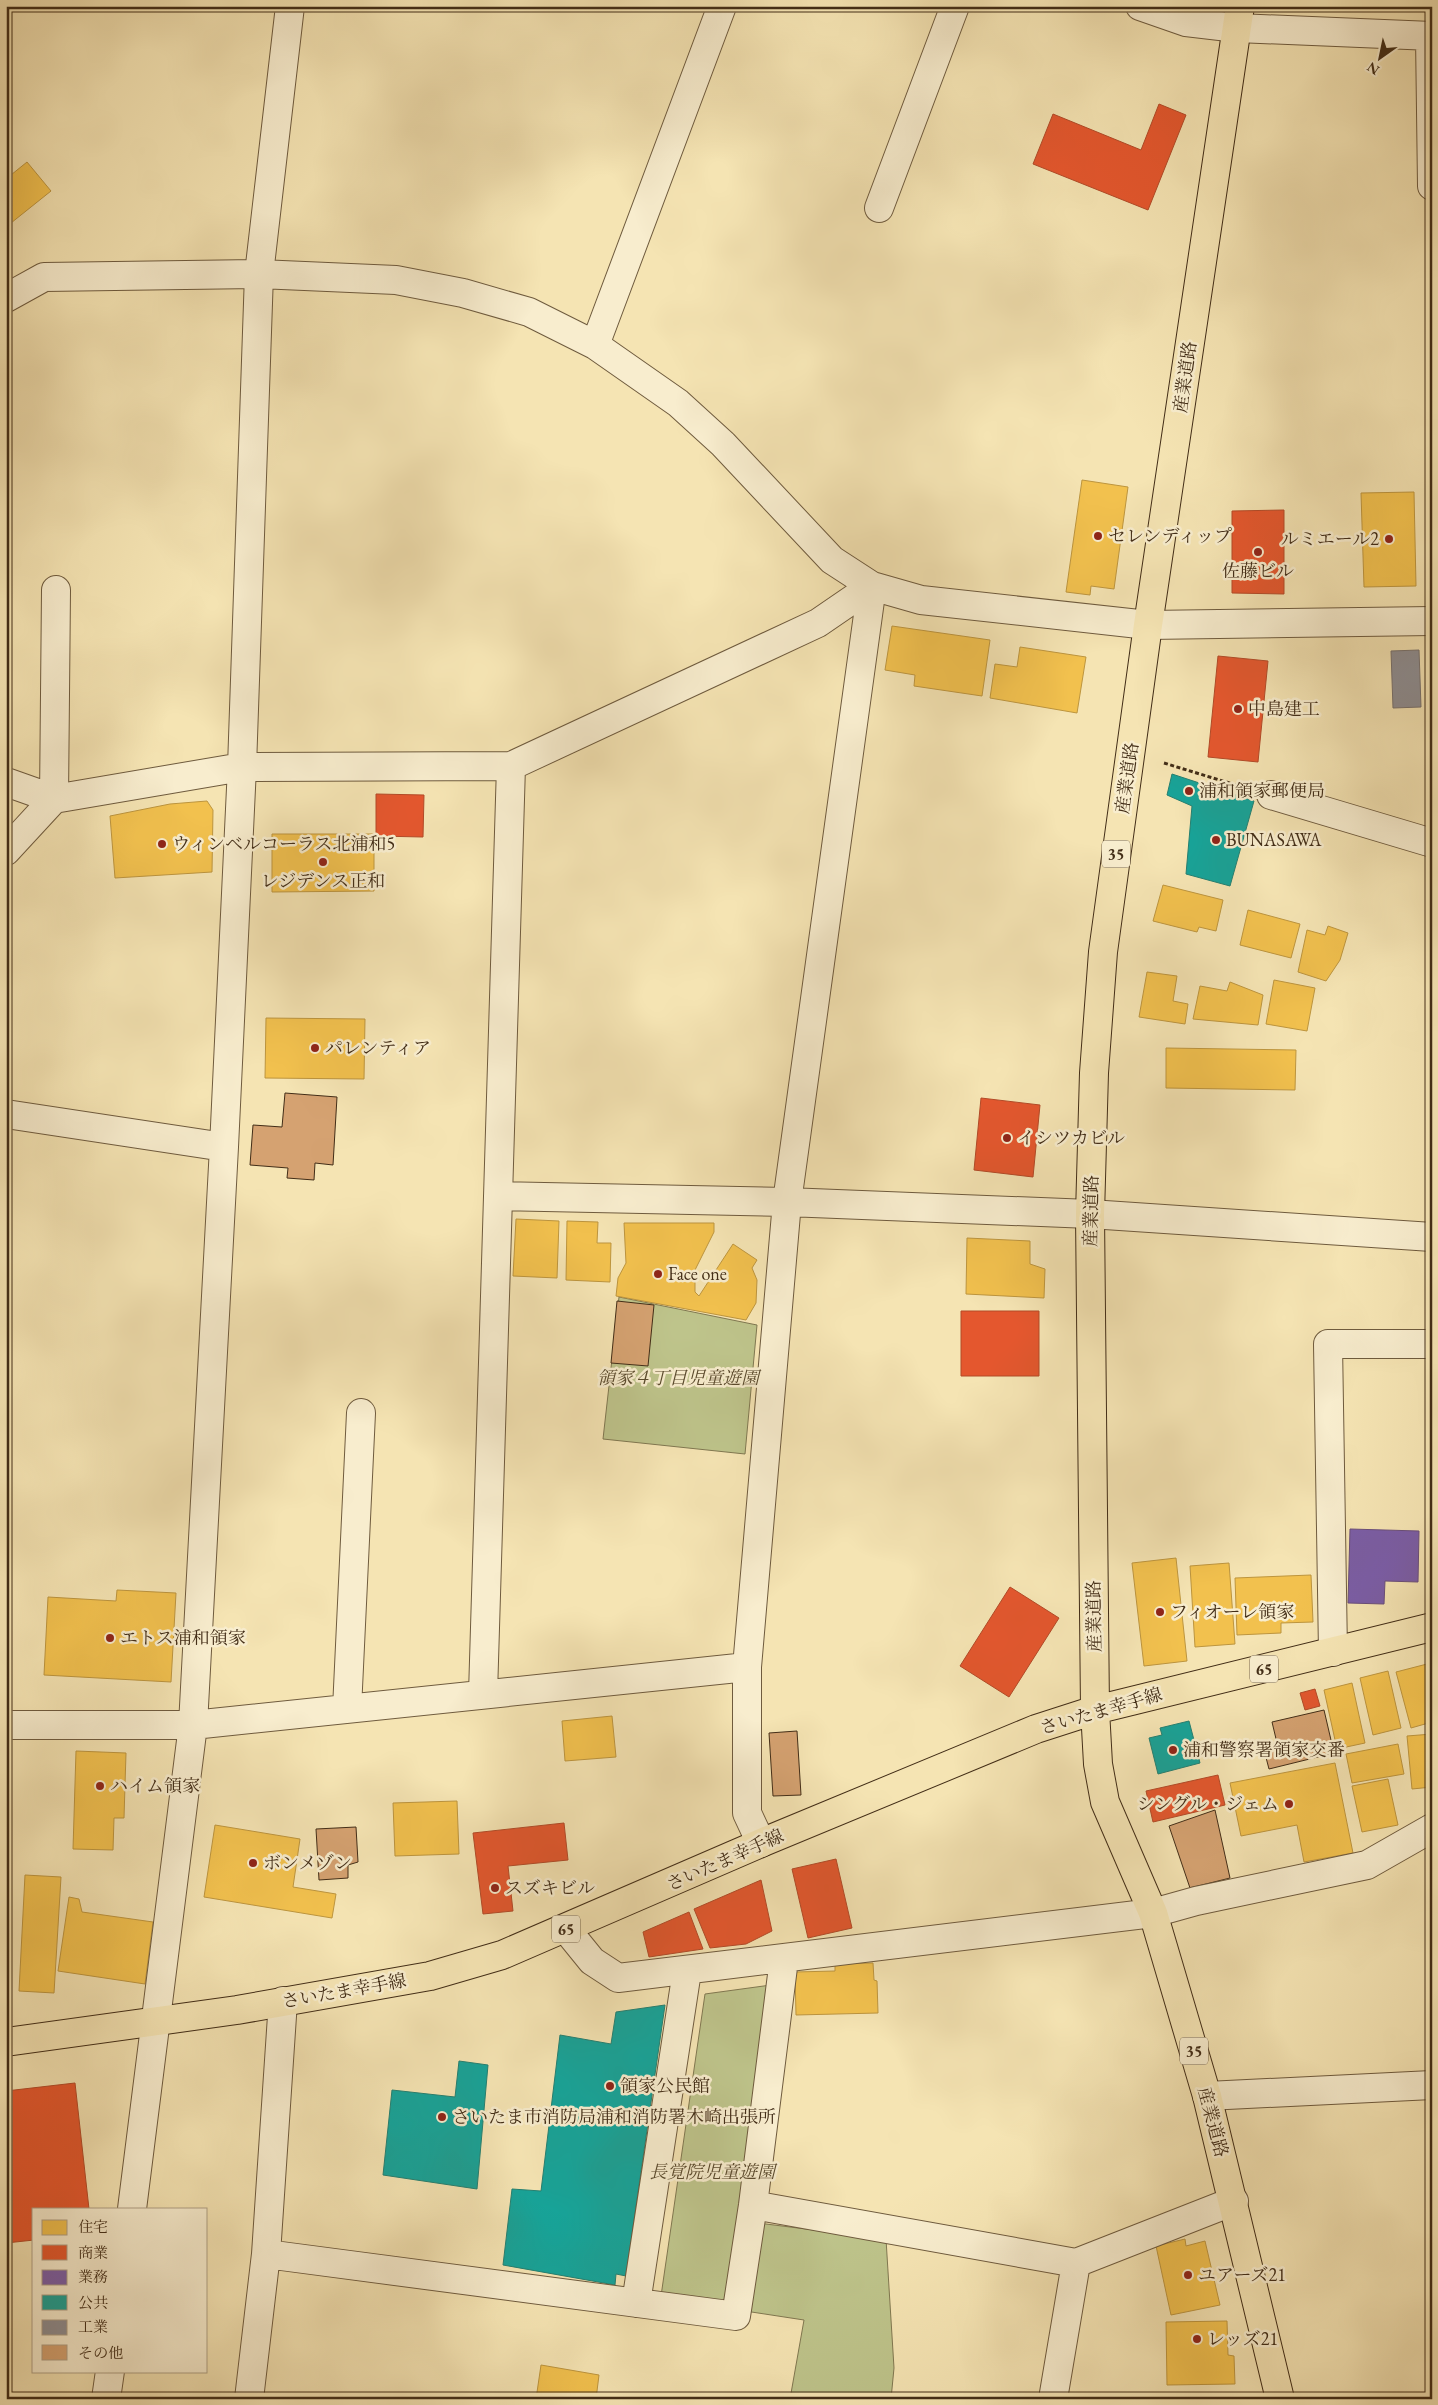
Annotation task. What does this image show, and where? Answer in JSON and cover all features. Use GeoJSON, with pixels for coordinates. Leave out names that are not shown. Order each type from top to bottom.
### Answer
{"type":"FeatureCollection","features":[{"type":"Feature","properties":{"kind":"main road","name":"産業道路"},"geometry":{"type":"LineString","coordinates":[[1239,17],[1148,626],[1103,952],[1094,1073],[1090,1214],[1095,1710],[1098,1764],[1105,1802],[1153,1913],[1207,2096],[1234,2201],[1280,2399]]}},
{"type":"Feature","properties":{"kind":"main road","name":"さいたま幸手線"},"geometry":{"type":"LineString","coordinates":[[6,2042],[157,2022],[430,1976],[502,1955],[566,1929],[761,1843],[1036,1729],[1095,1710],[1432,1627]]}},
{"type":"Feature","properties":{"kind":"street"},"geometry":{"type":"LineString","coordinates":[[132,2208],[193,1725],[242,767],[260,274],[290,6]]}},
{"type":"Feature","properties":{"kind":"street"},"geometry":{"type":"LineString","coordinates":[[594,344],[722,6]]}},
{"type":"Feature","properties":{"kind":"street"},"geometry":{"type":"LineString","coordinates":[[879,208],[955,6]]}},
{"type":"Feature","properties":{"kind":"street"},"geometry":{"type":"LineString","coordinates":[[1140,6],[1186,22],[1239,17],[1431,36],[1432,186]]}},
{"type":"Feature","properties":{"kind":"street"},"geometry":{"type":"LineString","coordinates":[[6,298],[44,277],[260,274],[396,280],[463,293],[529,312],[594,344],[678,403],[723,444],[832,560],[872,586],[921,600],[1148,626],[1432,621]]}},
{"type":"Feature","properties":{"kind":"street"},"geometry":{"type":"LineString","coordinates":[[6,782],[54,799],[242,767],[511,766],[818,623],[872,586]]}},
{"type":"Feature","properties":{"kind":"street"},"geometry":{"type":"LineString","coordinates":[[761,1843],[746,1813],[748,1667],[787,1202],[872,586]]}},
{"type":"Feature","properties":{"kind":"street"},"geometry":{"type":"LineString","coordinates":[[6,851],[54,799],[56,590]]}},
{"type":"Feature","properties":{"kind":"street"},"geometry":{"type":"LineString","coordinates":[[483,1694],[511,766]]}},
{"type":"Feature","properties":{"kind":"street"},"geometry":{"type":"LineString","coordinates":[[1271,795],[1432,843]]}},
{"type":"Feature","properties":{"kind":"street"},"geometry":{"type":"LineString","coordinates":[[6,1114],[224,1146]]}},
{"type":"Feature","properties":{"kind":"street"},"geometry":{"type":"LineString","coordinates":[[498,1196],[787,1202],[1090,1214],[1432,1237]]}},
{"type":"Feature","properties":{"kind":"street"},"geometry":{"type":"LineString","coordinates":[[1333,1652],[1328,1344],[1432,1344]]}},
{"type":"Feature","properties":{"kind":"street"},"geometry":{"type":"LineString","coordinates":[[347,1709],[361,1413]]}},
{"type":"Feature","properties":{"kind":"street"},"geometry":{"type":"LineString","coordinates":[[6,1724],[193,1725],[748,1667]]}},
{"type":"Feature","properties":{"kind":"street"},"geometry":{"type":"LineString","coordinates":[[566,1929],[592,1961],[618,1978],[784,1960],[1153,1913],[1196,1901],[1367,1865],[1432,1828]]}},
{"type":"Feature","properties":{"kind":"street"},"geometry":{"type":"LineString","coordinates":[[266,2254],[736,2316],[753,2205],[784,1960]]}},
{"type":"Feature","properties":{"kind":"street"},"geometry":{"type":"LineString","coordinates":[[636,2303],[687,1970]]}},
{"type":"Feature","properties":{"kind":"street"},"geometry":{"type":"LineString","coordinates":[[249,2399],[266,2254],[283,2001]]}},
{"type":"Feature","properties":{"kind":"street"},"geometry":{"type":"LineString","coordinates":[[1207,2096],[1432,2085]]}},
{"type":"Feature","properties":{"kind":"street"},"geometry":{"type":"LineString","coordinates":[[753,2205],[1076,2263],[1234,2201]]}},
{"type":"Feature","properties":{"kind":"street"},"geometry":{"type":"LineString","coordinates":[[1053,2399],[1076,2263]]}},
{"type":"Feature","properties":{"kind":"street"},"geometry":{"type":"LineString","coordinates":[[106,2399],[110,2372]]}},
{"type":"Feature","properties":{"kind":"path"},"geometry":{"type":"LineString","coordinates":[[1130,753],[1271,795]]}},
{"type":"Feature","properties":{"kind":"green space","name":"領家４丁目児童遊園"},"geometry":{"type":"Polygon","coordinates":[[[619,1297],[757,1325],[745,1454],[603,1439],[619,1297]]]}},
{"type":"Feature","properties":{"kind":"green space","name":"長覚院児童遊園"},"geometry":{"type":"Polygon","coordinates":[[[771,1985],[725,2306],[661,2296],[705,1994],[771,1985]]]}},
{"type":"Feature","properties":{"kind":"green space"},"geometry":{"type":"Polygon","coordinates":[[[758,2223],[886,2239],[894,2368],[891,2399],[790,2399],[804,2320],[745,2311],[758,2223]]]}},
{"type":"Feature","properties":{"kind":"building: 住宅"},"geometry":{"type":"Polygon","coordinates":[[[27,162],[51,191],[6,227],[6,179],[27,162]]]}},
{"type":"Feature","properties":{"kind":"building: 住宅","name":"セレンディップ"},"geometry":{"type":"Polygon","coordinates":[[[1082,480],[1128,487],[1114,589],[1091,586],[1090,595],[1066,592],[1082,480]]]}},
{"type":"Feature","properties":{"kind":"building: 住宅","name":"ルミエール2"},"geometry":{"type":"Polygon","coordinates":[[[1414,492],[1416,586],[1364,587],[1361,493],[1414,492]]]}},
{"type":"Feature","properties":{"kind":"building: 住宅"},"geometry":{"type":"Polygon","coordinates":[[[892,626],[990,640],[982,696],[914,686],[915,675],[885,670],[892,626]]]}},
{"type":"Feature","properties":{"kind":"building: 住宅"},"geometry":{"type":"Polygon","coordinates":[[[1020,647],[1086,657],[1077,713],[990,698],[995,664],[1017,667],[1020,647]]]}},
{"type":"Feature","properties":{"kind":"building: 住宅","name":"ウィンベルコーラス北浦和5"},"geometry":{"type":"Polygon","coordinates":[[[207,801],[213,810],[212,872],[115,878],[110,816],[170,804],[207,801]]]}},
{"type":"Feature","properties":{"kind":"building: 住宅","name":"レジデンス正和"},"geometry":{"type":"Polygon","coordinates":[[[272,834],[374,834],[374,891],[272,892],[272,834]]]}},
{"type":"Feature","properties":{"kind":"building: 住宅"},"geometry":{"type":"Polygon","coordinates":[[[1163,885],[1223,900],[1216,931],[1199,927],[1197,932],[1153,921],[1163,885]]]}},
{"type":"Feature","properties":{"kind":"building: 住宅"},"geometry":{"type":"Polygon","coordinates":[[[1248,910],[1300,924],[1291,958],[1240,945],[1248,910]]]}},
{"type":"Feature","properties":{"kind":"building: 住宅"},"geometry":{"type":"Polygon","coordinates":[[[1328,926],[1348,933],[1340,960],[1326,981],[1298,972],[1307,930],[1325,935],[1328,926]]]}},
{"type":"Feature","properties":{"kind":"building: 住宅"},"geometry":{"type":"Polygon","coordinates":[[[1147,972],[1177,976],[1173,1001],[1188,1004],[1185,1024],[1139,1017],[1147,972]]]}},
{"type":"Feature","properties":{"kind":"building: 住宅"},"geometry":{"type":"Polygon","coordinates":[[[1274,980],[1315,988],[1307,1031],[1266,1024],[1274,980]]]}},
{"type":"Feature","properties":{"kind":"building: 住宅"},"geometry":{"type":"Polygon","coordinates":[[[1230,982],[1263,995],[1258,1025],[1193,1019],[1200,986],[1227,991],[1230,982]]]}},
{"type":"Feature","properties":{"kind":"building: 住宅","name":"パレンティア"},"geometry":{"type":"Polygon","coordinates":[[[266,1018],[365,1019],[364,1079],[265,1078],[266,1018]]]}},
{"type":"Feature","properties":{"kind":"building: 住宅"},"geometry":{"type":"Polygon","coordinates":[[[1166,1048],[1296,1050],[1295,1090],[1166,1088],[1166,1048]]]}},
{"type":"Feature","properties":{"kind":"building: 住宅"},"geometry":{"type":"Polygon","coordinates":[[[516,1219],[559,1221],[557,1278],[513,1276],[516,1219]]]}},
{"type":"Feature","properties":{"kind":"building: 住宅"},"geometry":{"type":"Polygon","coordinates":[[[567,1221],[598,1222],[597,1243],[611,1243],[610,1282],[566,1280],[567,1221]]]}},
{"type":"Feature","properties":{"kind":"building: 住宅","name":"Face one"},"geometry":{"type":"Polygon","coordinates":[[[624,1223],[714,1223],[714,1232],[695,1270],[695,1292],[699,1296],[733,1244],[757,1260],[752,1268],[757,1280],[756,1303],[746,1320],[616,1296],[618,1278],[626,1263],[624,1223]]]}},
{"type":"Feature","properties":{"kind":"building: 住宅"},"geometry":{"type":"Polygon","coordinates":[[[967,1238],[1030,1241],[1030,1264],[1045,1269],[1044,1298],[966,1294],[967,1238]]]}},
{"type":"Feature","properties":{"kind":"building: 住宅","name":"フィオーレ領家"},"geometry":{"type":"Polygon","coordinates":[[[1176,1558],[1187,1661],[1144,1666],[1132,1563],[1176,1558]]]}},
{"type":"Feature","properties":{"kind":"building: 住宅"},"geometry":{"type":"Polygon","coordinates":[[[1229,1563],[1235,1644],[1195,1647],[1190,1566],[1229,1563]]]}},
{"type":"Feature","properties":{"kind":"building: 住宅"},"geometry":{"type":"Polygon","coordinates":[[[1311,1575],[1313,1622],[1281,1623],[1281,1633],[1237,1635],[1235,1578],[1311,1575]]]}},
{"type":"Feature","properties":{"kind":"building: 住宅","name":"エトス浦和領家"},"geometry":{"type":"Polygon","coordinates":[[[117,1590],[176,1593],[171,1682],[44,1675],[48,1597],[116,1601],[117,1590]]]}},
{"type":"Feature","properties":{"kind":"building: 住宅"},"geometry":{"type":"Polygon","coordinates":[[[1427,1664],[1432,1681],[1432,1722],[1411,1728],[1396,1672],[1427,1664]]]}},
{"type":"Feature","properties":{"kind":"building: 住宅"},"geometry":{"type":"Polygon","coordinates":[[[1388,1671],[1401,1728],[1373,1735],[1360,1678],[1388,1671]]]}},
{"type":"Feature","properties":{"kind":"building: 住宅"},"geometry":{"type":"Polygon","coordinates":[[[1352,1683],[1365,1743],[1337,1749],[1324,1690],[1352,1683]]]}},
{"type":"Feature","properties":{"kind":"building: 住宅"},"geometry":{"type":"Polygon","coordinates":[[[612,1716],[616,1757],[565,1761],[562,1721],[612,1716]]]}},
{"type":"Feature","properties":{"kind":"building: 住宅"},"geometry":{"type":"Polygon","coordinates":[[[1432,1734],[1432,1787],[1412,1789],[1407,1736],[1432,1734]]]}},
{"type":"Feature","properties":{"kind":"building: 住宅"},"geometry":{"type":"Polygon","coordinates":[[[1398,1744],[1404,1774],[1352,1783],[1346,1754],[1398,1744]]]}},
{"type":"Feature","properties":{"kind":"building: 住宅","name":"ハイム領家"},"geometry":{"type":"Polygon","coordinates":[[[76,1751],[126,1753],[124,1818],[114,1818],[113,1850],[73,1849],[76,1751]]]}},
{"type":"Feature","properties":{"kind":"building: 住宅","name":"シングル・ジェム"},"geometry":{"type":"Polygon","coordinates":[[[1335,1763],[1353,1853],[1304,1862],[1297,1825],[1241,1836],[1230,1783],[1335,1763]]]}},
{"type":"Feature","properties":{"kind":"building: 住宅"},"geometry":{"type":"Polygon","coordinates":[[[1388,1779],[1398,1825],[1362,1832],[1352,1786],[1388,1779]]]}},
{"type":"Feature","properties":{"kind":"building: 住宅"},"geometry":{"type":"Polygon","coordinates":[[[457,1801],[459,1854],[395,1856],[393,1803],[457,1801]]]}},
{"type":"Feature","properties":{"kind":"building: 住宅","name":"ボンメゾン"},"geometry":{"type":"Polygon","coordinates":[[[215,1825],[300,1839],[293,1887],[336,1894],[332,1918],[204,1897],[215,1825]]]}},
{"type":"Feature","properties":{"kind":"building: 住宅"},"geometry":{"type":"Polygon","coordinates":[[[25,1875],[61,1877],[54,1993],[19,1991],[25,1875]]]}},
{"type":"Feature","properties":{"kind":"building: 住宅"},"geometry":{"type":"Polygon","coordinates":[[[69,1897],[79,1899],[82,1912],[153,1922],[145,1984],[58,1971],[69,1897]]]}},
{"type":"Feature","properties":{"kind":"building: 住宅"},"geometry":{"type":"Polygon","coordinates":[[[873,1963],[874,1980],[877,1981],[878,2013],[796,2015],[795,1972],[835,1971],[835,1964],[873,1963]]]}},
{"type":"Feature","properties":{"kind":"building: 住宅","name":"ユアーズ21"},"geometry":{"type":"Polygon","coordinates":[[[1185,2239],[1186,2246],[1205,2241],[1220,2305],[1171,2315],[1156,2246],[1185,2239]]]}},
{"type":"Feature","properties":{"kind":"building: 住宅","name":"レッズ21"},"geometry":{"type":"Polygon","coordinates":[[[1227,2321],[1228,2355],[1234,2356],[1235,2384],[1167,2385],[1166,2322],[1227,2321]]]}},
{"type":"Feature","properties":{"kind":"building: 住宅"},"geometry":{"type":"Polygon","coordinates":[[[541,2365],[599,2375],[596,2399],[536,2399],[541,2365]]]}},
{"type":"Feature","properties":{"kind":"building: 商業"},"geometry":{"type":"Polygon","coordinates":[[[1159,104],[1186,115],[1148,210],[1033,164],[1053,114],[1141,150],[1159,104]]]}},
{"type":"Feature","properties":{"kind":"building: 商業","name":"佐藤ビル"},"geometry":{"type":"Polygon","coordinates":[[[1284,510],[1284,594],[1232,593],[1232,511],[1284,510]]]}},
{"type":"Feature","properties":{"kind":"building: 商業","name":"中島建工"},"geometry":{"type":"Polygon","coordinates":[[[1218,656],[1268,661],[1258,762],[1208,757],[1218,656]]]}},
{"type":"Feature","properties":{"kind":"building: 商業"},"geometry":{"type":"Polygon","coordinates":[[[376,794],[424,795],[423,837],[376,836],[376,794]]]}},
{"type":"Feature","properties":{"kind":"building: 商業","name":"イシツカビル"},"geometry":{"type":"Polygon","coordinates":[[[981,1098],[1040,1105],[1033,1177],[974,1170],[981,1098]]]}},
{"type":"Feature","properties":{"kind":"building: 商業"},"geometry":{"type":"Polygon","coordinates":[[[961,1311],[1039,1311],[1039,1376],[961,1376],[961,1311]]]}},
{"type":"Feature","properties":{"kind":"building: 商業"},"geometry":{"type":"Polygon","coordinates":[[[1010,1587],[1059,1618],[1009,1697],[960,1666],[1010,1587]]]}},
{"type":"Feature","properties":{"kind":"building: 商業"},"geometry":{"type":"Polygon","coordinates":[[[1315,1689],[1320,1706],[1305,1710],[1300,1693],[1315,1689]]]}},
{"type":"Feature","properties":{"kind":"building: 商業"},"geometry":{"type":"Polygon","coordinates":[[[1218,1775],[1225,1805],[1153,1822],[1146,1791],[1218,1775]]]}},
{"type":"Feature","properties":{"kind":"building: 商業","name":"スズキビル"},"geometry":{"type":"Polygon","coordinates":[[[564,1823],[568,1860],[508,1866],[513,1911],[483,1914],[473,1833],[564,1823]]]}},
{"type":"Feature","properties":{"kind":"building: 商業"},"geometry":{"type":"Polygon","coordinates":[[[836,1859],[852,1928],[808,1938],[792,1869],[836,1859]]]}},
{"type":"Feature","properties":{"kind":"building: 商業"},"geometry":{"type":"Polygon","coordinates":[[[761,1880],[772,1931],[746,1944],[710,1948],[694,1909],[761,1880]]]}},
{"type":"Feature","properties":{"kind":"building: 商業"},"geometry":{"type":"Polygon","coordinates":[[[689,1912],[703,1949],[649,1957],[643,1932],[689,1912]]]}},
{"type":"Feature","properties":{"kind":"building: 商業"},"geometry":{"type":"Polygon","coordinates":[[[75,2083],[89,2208],[32,2208],[32,2240],[6,2243],[6,2091],[75,2083]]]}},
{"type":"Feature","properties":{"kind":"building: 業務"},"geometry":{"type":"Polygon","coordinates":[[[1350,1529],[1419,1531],[1418,1582],[1385,1581],[1384,1604],[1348,1603],[1350,1529]]]}},
{"type":"Feature","properties":{"kind":"building: 公共","name":"BUNASAWA"},"geometry":{"type":"Polygon","coordinates":[[[1172,774],[1254,801],[1230,886],[1186,874],[1192,806],[1167,795],[1172,774]]]}},
{"type":"Feature","properties":{"kind":"building: 公共"},"geometry":{"type":"Polygon","coordinates":[[[1189,1721],[1200,1763],[1158,1774],[1149,1738],[1162,1735],[1160,1728],[1189,1721]]]}},
{"type":"Feature","properties":{"kind":"building: 公共"},"geometry":{"type":"Polygon","coordinates":[[[665,2005],[626,2276],[616,2274],[615,2285],[503,2265],[512,2189],[541,2191],[560,2035],[611,2044],[616,2012],[665,2005]]]}},
{"type":"Feature","properties":{"kind":"building: 公共"},"geometry":{"type":"Polygon","coordinates":[[[459,2061],[488,2065],[477,2189],[383,2175],[392,2090],[455,2097],[459,2061]]]}},
{"type":"Feature","properties":{"kind":"building: 工業"},"geometry":{"type":"Polygon","coordinates":[[[1419,650],[1421,707],[1393,708],[1391,651],[1419,650]]]}},
{"type":"Feature","properties":{"kind":"building: その他"},"geometry":{"type":"Polygon","coordinates":[[[285,1093],[337,1097],[333,1165],[315,1163],[314,1180],[287,1178],[288,1168],[250,1165],[253,1125],[282,1127],[285,1093]]]}},
{"type":"Feature","properties":{"kind":"building: その他"},"geometry":{"type":"Polygon","coordinates":[[[617,1301],[654,1305],[648,1366],[611,1363],[617,1301]]]}},
{"type":"Feature","properties":{"kind":"building: その他"},"geometry":{"type":"Polygon","coordinates":[[[1324,1710],[1334,1753],[1269,1769],[1263,1746],[1277,1743],[1272,1722],[1324,1710]]]}},
{"type":"Feature","properties":{"kind":"building: その他"},"geometry":{"type":"Polygon","coordinates":[[[797,1731],[801,1795],[773,1796],[769,1733],[797,1731]]]}},
{"type":"Feature","properties":{"kind":"building: その他"},"geometry":{"type":"Polygon","coordinates":[[[1215,1810],[1230,1878],[1190,1888],[1169,1826],[1215,1810]]]}},
{"type":"Feature","properties":{"kind":"building: その他"},"geometry":{"type":"Polygon","coordinates":[[[356,1827],[358,1862],[348,1865],[348,1878],[319,1880],[316,1829],[356,1827]]]}},
{"type":"Feature","properties":{"kind":"place","name":"セレンディップ"},"geometry":{"type":"Point","coordinates":[1098,536]}},
{"type":"Feature","properties":{"kind":"place","name":"ルミエール2"},"geometry":{"type":"Point","coordinates":[1389,539]}},
{"type":"Feature","properties":{"kind":"place","name":"佐藤ビル"},"geometry":{"type":"Point","coordinates":[1258,552]}},
{"type":"Feature","properties":{"kind":"place","name":"中島建工"},"geometry":{"type":"Point","coordinates":[1238,709]}},
{"type":"Feature","properties":{"kind":"place","name":"浦和領家郵便局"},"geometry":{"type":"Point","coordinates":[1189,791]}},
{"type":"Feature","properties":{"kind":"place","name":"BUNASAWA"},"geometry":{"type":"Point","coordinates":[1216,840]}},
{"type":"Feature","properties":{"kind":"place","name":"ウィンベルコーラス北浦和5"},"geometry":{"type":"Point","coordinates":[162,844]}},
{"type":"Feature","properties":{"kind":"place","name":"レジデンス正和"},"geometry":{"type":"Point","coordinates":[323,862]}},
{"type":"Feature","properties":{"kind":"place","name":"パレンティア"},"geometry":{"type":"Point","coordinates":[315,1048]}},
{"type":"Feature","properties":{"kind":"place","name":"イシツカビル"},"geometry":{"type":"Point","coordinates":[1007,1138]}},
{"type":"Feature","properties":{"kind":"place","name":"Face one"},"geometry":{"type":"Point","coordinates":[658,1274]}},
{"type":"Feature","properties":{"kind":"place","name":"フィオーレ領家"},"geometry":{"type":"Point","coordinates":[1160,1612]}},
{"type":"Feature","properties":{"kind":"place","name":"エトス浦和領家"},"geometry":{"type":"Point","coordinates":[110,1638]}},
{"type":"Feature","properties":{"kind":"place","name":"浦和警察署領家交番"},"geometry":{"type":"Point","coordinates":[1173,1750]}},
{"type":"Feature","properties":{"kind":"place","name":"ハイム領家"},"geometry":{"type":"Point","coordinates":[100,1786]}},
{"type":"Feature","properties":{"kind":"place","name":"シングル・ジェム"},"geometry":{"type":"Point","coordinates":[1289,1804]}},
{"type":"Feature","properties":{"kind":"place","name":"ボンメゾン"},"geometry":{"type":"Point","coordinates":[253,1863]}},
{"type":"Feature","properties":{"kind":"place","name":"スズキビル"},"geometry":{"type":"Point","coordinates":[495,1888]}},
{"type":"Feature","properties":{"kind":"place","name":"領家公民館"},"geometry":{"type":"Point","coordinates":[610,2086]}},
{"type":"Feature","properties":{"kind":"place","name":"さいたま市消防局浦和消防署木崎出張所"},"geometry":{"type":"Point","coordinates":[442,2117]}},
{"type":"Feature","properties":{"kind":"place","name":"ユアーズ21"},"geometry":{"type":"Point","coordinates":[1188,2275]}},
{"type":"Feature","properties":{"kind":"place","name":"レッズ21"},"geometry":{"type":"Point","coordinates":[1197,2339]}}]}
